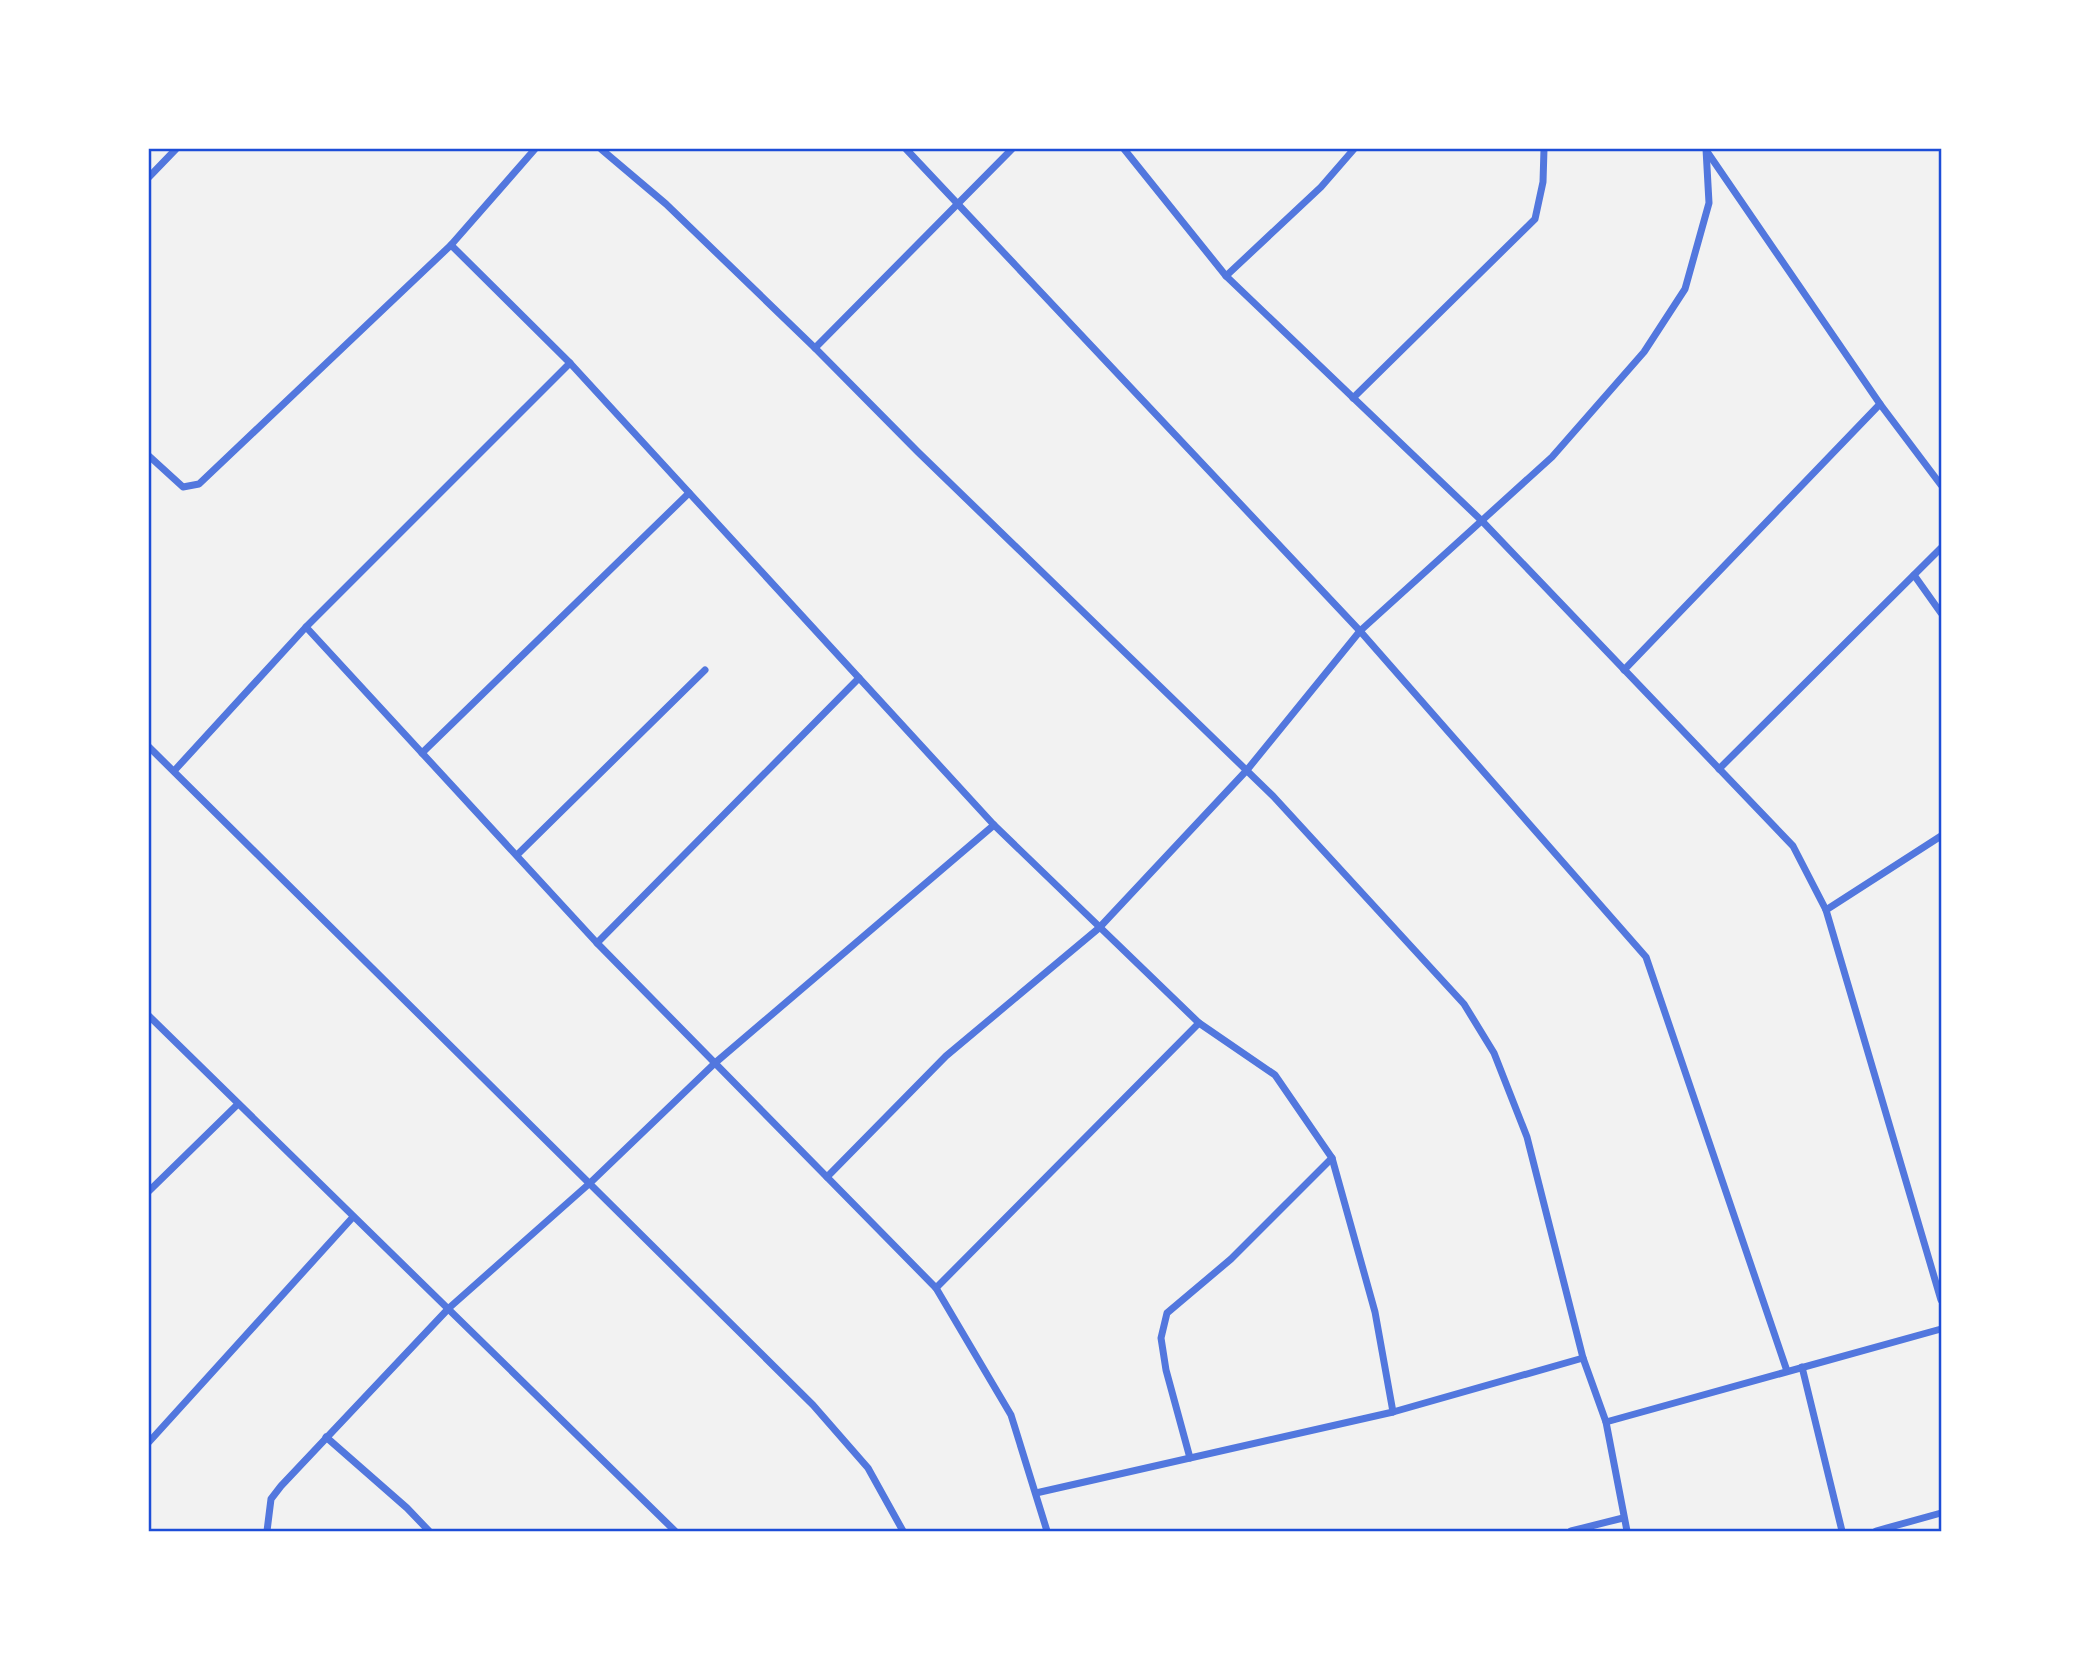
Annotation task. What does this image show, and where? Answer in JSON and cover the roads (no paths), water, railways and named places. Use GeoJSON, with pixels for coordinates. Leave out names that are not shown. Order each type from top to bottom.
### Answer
{"type":"FeatureCollection","features":[{"type":"Feature","properties":{"kind":"street"},"geometry":{"type":"LineString","coordinates":[[149,177],[176,149]]}},
{"type":"Feature","properties":{"kind":"street"},"geometry":{"type":"LineString","coordinates":[[150,462],[183,487],[199,484],[451,245],[535,149]]}},
{"type":"Feature","properties":{"kind":"street"},"geometry":{"type":"LineString","coordinates":[[601,149],[666,204],[1247,770],[1464,1003],[1494,1053],[1527,1138],[1583,1358],[1606,1422],[1627,1531]]}},
{"type":"Feature","properties":{"kind":"street"},"geometry":{"type":"LineString","coordinates":[[906,149],[1360,631],[1646,957],[1787,1371]]}},
{"type":"Feature","properties":{"kind":"street"},"geometry":{"type":"LineString","coordinates":[[815,348],[1012,149]]}},
{"type":"Feature","properties":{"kind":"street"},"geometry":{"type":"LineString","coordinates":[[1124,149],[1226,275],[1482,522],[1793,846],[1826,910],[1941,1300]]}},
{"type":"Feature","properties":{"kind":"street"},"geometry":{"type":"LineString","coordinates":[[1226,275],[1321,187],[1354,149]]}},
{"type":"Feature","properties":{"kind":"street"},"geometry":{"type":"LineString","coordinates":[[1353,398],[1535,219],[1543,183],[1544,149]]}},
{"type":"Feature","properties":{"kind":"street"},"geometry":{"type":"LineString","coordinates":[[1706,150],[1880,404],[1941,485]]}},
{"type":"Feature","properties":{"kind":"street"},"geometry":{"type":"LineString","coordinates":[[827,1177],[946,1056],[1099,928],[1247,770],[1360,631],[1552,457],[1644,352],[1685,289],[1709,202],[1706,150]]}},
{"type":"Feature","properties":{"kind":"street"},"geometry":{"type":"LineString","coordinates":[[451,245],[570,363],[994,825],[1199,1023],[1275,1075],[1332,1158],[1375,1312],[1392,1412]]}},
{"type":"Feature","properties":{"kind":"street"},"geometry":{"type":"LineString","coordinates":[[174,771],[306,627],[570,363]]}},
{"type":"Feature","properties":{"kind":"street"},"geometry":{"type":"LineString","coordinates":[[1624,670],[1880,404]]}},
{"type":"Feature","properties":{"kind":"street"},"geometry":{"type":"LineString","coordinates":[[422,753],[689,493]]}},
{"type":"Feature","properties":{"kind":"street"},"geometry":{"type":"LineString","coordinates":[[1719,769],[1941,548]]}},
{"type":"Feature","properties":{"kind":"street"},"geometry":{"type":"LineString","coordinates":[[1914,575],[1941,614]]}},
{"type":"Feature","properties":{"kind":"street"},"geometry":{"type":"LineString","coordinates":[[306,627],[597,943],[936,1288],[1012,1415],[1047,1531]]}},
{"type":"Feature","properties":{"kind":"street"},"geometry":{"type":"LineString","coordinates":[[517,855],[705,670]]}},
{"type":"Feature","properties":{"kind":"street"},"geometry":{"type":"LineString","coordinates":[[597,943],[859,678]]}},
{"type":"Feature","properties":{"kind":"street"},"geometry":{"type":"LineString","coordinates":[[149,747],[813,1405],[868,1468],[903,1531]]}},
{"type":"Feature","properties":{"kind":"street"},"geometry":{"type":"LineString","coordinates":[[267,1531],[271,1499],[449,1308],[590,1183],[715,1063],[994,825]]}},
{"type":"Feature","properties":{"kind":"street"},"geometry":{"type":"LineString","coordinates":[[1826,910],[1941,836]]}},
{"type":"Feature","properties":{"kind":"street"},"geometry":{"type":"LineString","coordinates":[[149,1016],[675,1531]]}},
{"type":"Feature","properties":{"kind":"street"},"geometry":{"type":"LineString","coordinates":[[936,1288],[1199,1023]]}},
{"type":"Feature","properties":{"kind":"street"},"geometry":{"type":"LineString","coordinates":[[149,1191],[238,1104]]}},
{"type":"Feature","properties":{"kind":"street"},"geometry":{"type":"LineString","coordinates":[[1190,1458],[1162,1349],[1161,1338],[1167,1313],[1231,1259],[1332,1158]]}},
{"type":"Feature","properties":{"kind":"street"},"geometry":{"type":"LineString","coordinates":[[149,1442],[353,1217]]}},
{"type":"Feature","properties":{"kind":"street"},"geometry":{"type":"LineString","coordinates":[[1606,1422],[1941,1329]]}},
{"type":"Feature","properties":{"kind":"street"},"geometry":{"type":"LineString","coordinates":[[1036,1493],[1392,1412],[1583,1358]]}},
{"type":"Feature","properties":{"kind":"street"},"geometry":{"type":"LineString","coordinates":[[1802,1367],[1842,1531]]}},
{"type":"Feature","properties":{"kind":"street"},"geometry":{"type":"LineString","coordinates":[[326,1437],[407,1508],[429,1531]]}},
{"type":"Feature","properties":{"kind":"street"},"geometry":{"type":"LineString","coordinates":[[1876,1531],[1941,1513]]}},
{"type":"Feature","properties":{"kind":"street"},"geometry":{"type":"LineString","coordinates":[[1571,1531],[1623,1518]]}}]}
